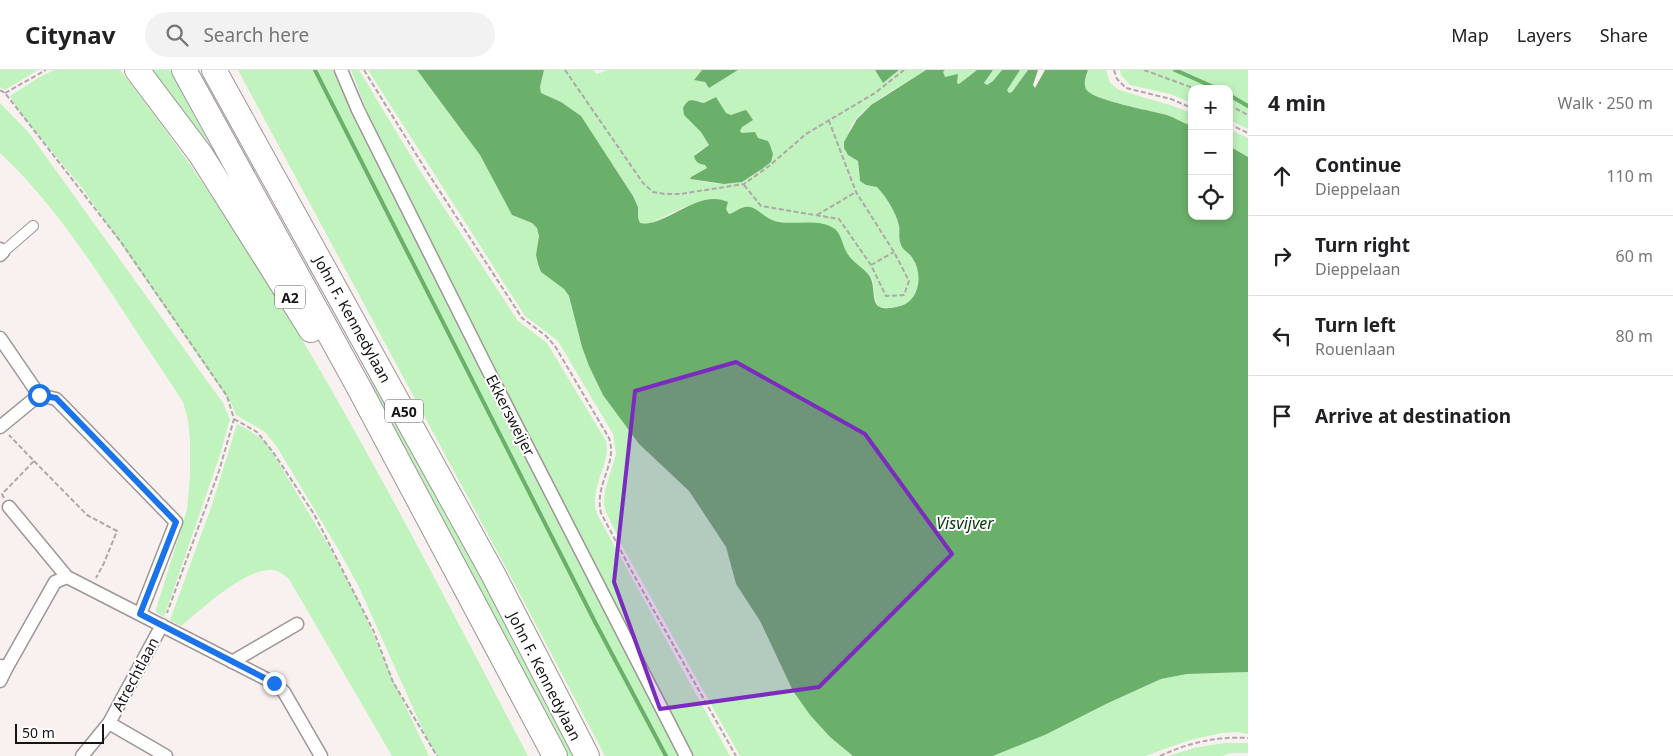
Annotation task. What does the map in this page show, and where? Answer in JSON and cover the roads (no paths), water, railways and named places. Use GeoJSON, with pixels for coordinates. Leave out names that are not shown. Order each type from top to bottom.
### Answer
{"type":"FeatureCollection","features":[{"type":"Feature","properties":{"kind":"highway","name":"A2"},"geometry":{"type":"LineString","coordinates":[[137,70],[201,155],[435,530]]}},
{"type":"Feature","properties":{"kind":"highway","name":"John F. Kennedylaan"},"geometry":{"type":"LineString","coordinates":[[184,70],[287,255],[555,756]]}},
{"type":"Feature","properties":{"kind":"highway","name":"John F. Kennedylaan"},"geometry":{"type":"LineString","coordinates":[[214,70],[493,574],[587,756]]}},
{"type":"Feature","properties":{"kind":"street","name":"Ekkersweijer"},"geometry":{"type":"LineString","coordinates":[[341,70],[363,119],[480,354],[686,756]]}},
{"type":"Feature","properties":{"kind":"street"},"geometry":{"type":"LineString","coordinates":[[1,252],[33,226]]}},
{"type":"Feature","properties":{"kind":"street"},"geometry":{"type":"LineString","coordinates":[[0,338],[39,395],[56,398],[176,522],[140,614]]}},
{"type":"Feature","properties":{"kind":"street"},"geometry":{"type":"LineString","coordinates":[[0,427],[39,395]]}},
{"type":"Feature","properties":{"kind":"street"},"geometry":{"type":"LineString","coordinates":[[9,507],[66,577],[274,683],[284,692],[321,756]]}},
{"type":"Feature","properties":{"kind":"street"},"geometry":{"type":"LineString","coordinates":[[0,681],[3,666],[55,582],[66,577]]}},
{"type":"Feature","properties":{"kind":"street"},"geometry":{"type":"LineString","coordinates":[[232,662],[297,624]]}},
{"type":"Feature","properties":{"kind":"street","name":"Atrechtlaan"},"geometry":{"type":"LineString","coordinates":[[82,756],[108,723],[162,625]]}},
{"type":"Feature","properties":{"kind":"street","name":"Atrechtlaan"},"geometry":{"type":"LineString","coordinates":[[108,723],[166,756]]}},
{"type":"Feature","properties":{"kind":"water","name":"Visvijver"},"geometry":{"type":"Polygon","coordinates":[[[417,70],[544,70],[540,87],[541,93],[561,102],[581,116],[633,196],[638,207],[640,223],[660,220],[694,204],[705,200],[717,199],[728,202],[726,209],[729,214],[747,207],[754,208],[774,221],[815,223],[829,226],[839,233],[850,257],[870,277],[878,306],[886,308],[900,306],[912,299],[918,286],[918,272],[912,257],[901,245],[896,215],[877,187],[866,185],[860,181],[858,161],[848,155],[844,148],[844,142],[857,119],[871,105],[926,70],[945,70],[943,72],[945,77],[958,74],[957,83],[959,84],[977,70],[993,70],[984,83],[987,85],[1002,70],[1020,70],[1007,90],[1009,93],[1012,92],[1028,70],[1038,70],[1033,85],[1035,88],[1045,70],[1088,70],[1085,84],[1086,89],[1090,93],[1123,105],[1167,115],[1188,124],[1188,220],[1233,220],[1233,148],[1248,157],[1248,672],[1187,674],[1161,679],[1047,734],[993,756],[853,756],[830,737],[810,715],[793,691],[760,621],[736,584],[726,547],[689,491],[639,444],[603,395],[582,347],[569,296],[564,289],[541,272],[536,255],[539,236],[537,228],[532,223],[512,215],[480,155],[417,70]]]}},
{"type":"Feature","properties":{"kind":"water"},"geometry":{"type":"Polygon","coordinates":[[[702,70],[738,70],[709,88],[705,82],[694,80],[702,70]]]}},
{"type":"Feature","properties":{"kind":"water"},"geometry":{"type":"Polygon","coordinates":[[[875,70],[899,70],[883,83],[875,70]]]}},
{"type":"Feature","properties":{"kind":"water"},"geometry":{"type":"Polygon","coordinates":[[[716,97],[726,113],[731,115],[747,111],[753,120],[742,127],[740,131],[742,133],[755,132],[758,138],[768,141],[773,154],[771,162],[742,182],[724,184],[690,179],[707,168],[696,161],[694,156],[709,145],[701,132],[684,115],[683,108],[690,101],[704,103],[716,97]]]}},
{"type":"Feature","properties":{"kind":"waterway"},"geometry":{"type":"LineString","coordinates":[[315,70],[595,622],[666,756]]}},
{"type":"Feature","properties":{"kind":"waterway"},"geometry":{"type":"LineString","coordinates":[[1175,70],[1209,85]]}},
{"type":"Feature","properties":{"kind":"waterway"},"geometry":{"type":"LineString","coordinates":[[1233,97],[1248,106]]}}]}
